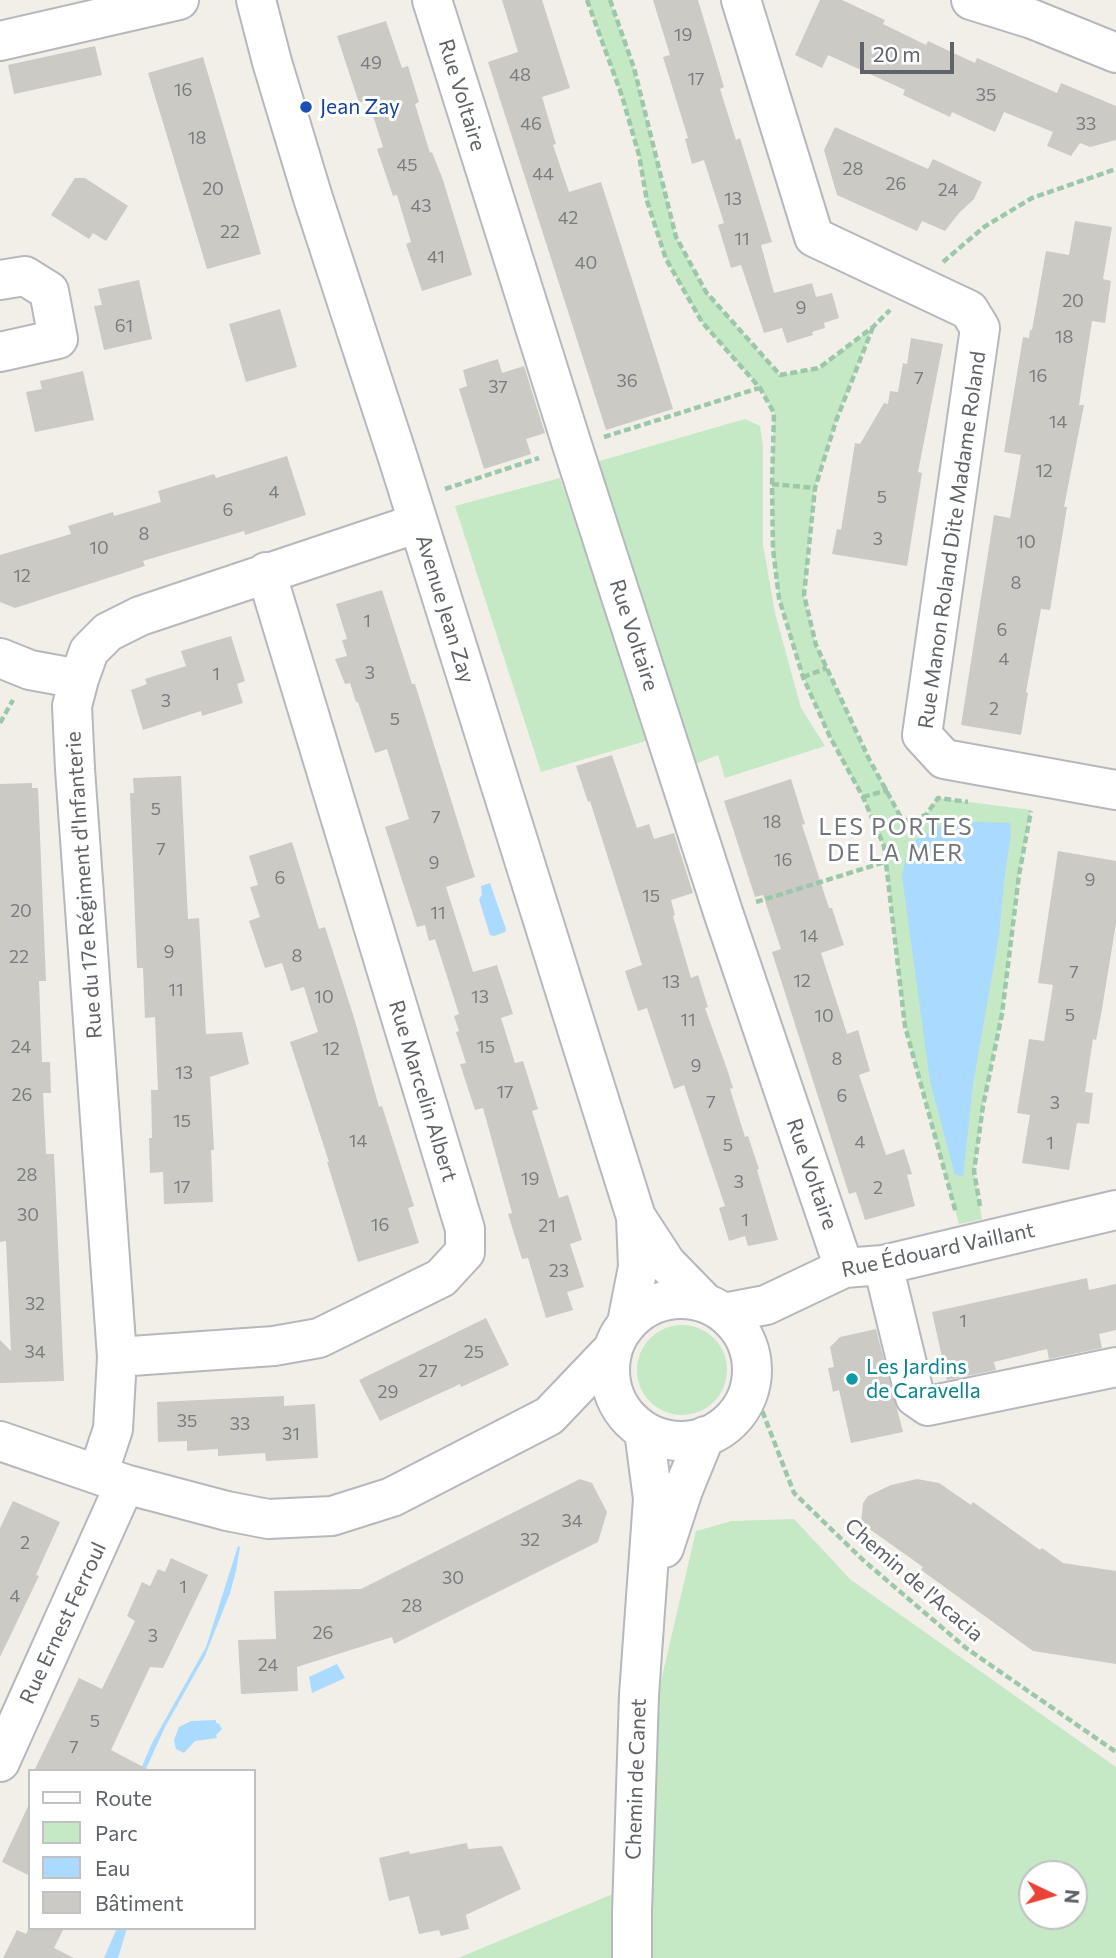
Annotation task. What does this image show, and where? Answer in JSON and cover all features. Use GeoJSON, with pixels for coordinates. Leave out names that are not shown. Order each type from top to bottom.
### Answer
{"type":"FeatureCollection","features":[{"type":"Feature","properties":{"kind":"street"},"geometry":{"type":"LineString","coordinates":[[0,41],[178,0]]}},
{"type":"Feature","properties":{"kind":"street","name":"Avenue Jean Zay"},"geometry":{"type":"LineString","coordinates":[[256,0],[313,198],[636,1217],[638,1267],[620,1336]]}},
{"type":"Feature","properties":{"kind":"street","name":"Rue Voltaire"},"geometry":{"type":"LineString","coordinates":[[432,0],[572,448],[723,912],[844,1268]]}},
{"type":"Feature","properties":{"kind":"street","name":"Rue Manon Roland Dite Madame Roland"},"geometry":{"type":"LineString","coordinates":[[741,0],[814,237],[969,310],[980,328],[922,735],[944,759],[1116,790]]}},
{"type":"Feature","properties":{"kind":"street"},"geometry":{"type":"LineString","coordinates":[[971,0],[1032,19],[1116,53]]}},
{"type":"Feature","properties":{"kind":"street"},"geometry":{"type":"LineString","coordinates":[[0,280],[25,276],[49,291],[58,339],[1,347]]}},
{"type":"Feature","properties":{"kind":"street","name":"Rue du 17e Régiment d'Infanterie"},"geometry":{"type":"LineString","coordinates":[[112,1479],[117,1357],[75,769],[72,706],[79,679],[89,651],[108,632],[140,616],[418,523]]}},
{"type":"Feature","properties":{"kind":"street","name":"Rue Marcelin Albert"},"geometry":{"type":"LineString","coordinates":[[117,1357],[274,1346],[319,1338],[441,1278],[465,1252],[465,1229],[266,572]]}},
{"type":"Feature","properties":{"kind":"street"},"geometry":{"type":"LineString","coordinates":[[0,658],[30,670],[79,679]]}},
{"type":"Feature","properties":{"kind":"street","name":"Rue Édouard Vaillant"},"geometry":{"type":"LineString","coordinates":[[714,1308],[766,1305],[844,1268],[883,1265],[1116,1210]]}},
{"type":"Feature","properties":{"kind":"street","name":"Avenue Jean Zay"},"geometry":{"type":"LineString","coordinates":[[636,1217],[666,1263],[714,1308]]}},
{"type":"Feature","properties":{"kind":"street"},"geometry":{"type":"LineString","coordinates":[[883,1265],[915,1397],[928,1406],[1116,1367]]}},
{"type":"Feature","properties":{"kind":"street"},"geometry":{"type":"LineString","coordinates":[[0,1441],[112,1479],[227,1511],[268,1519],[332,1516],[392,1497],[549,1416],[643,1309],[663,1300],[684,1298],[714,1308],[738,1327],[748,1344],[752,1363],[751,1382],[743,1405],[727,1424],[705,1437],[685,1441],[663,1439],[637,1425],[600,1414],[549,1416]]}},
{"type":"Feature","properties":{"kind":"street"},"geometry":{"type":"LineString","coordinates":[[748,1344],[766,1305]]}},
{"type":"Feature","properties":{"kind":"street"},"geometry":{"type":"LineString","coordinates":[[620,1336],[610,1374],[615,1398],[637,1425]]}},
{"type":"Feature","properties":{"kind":"street","name":"Chemin de Canet"},"geometry":{"type":"LineString","coordinates":[[632,1958],[639,1695],[653,1499],[637,1425]]}},
{"type":"Feature","properties":{"kind":"street","name":"Chemin de Canet"},"geometry":{"type":"LineString","coordinates":[[647,1600],[683,1490],[705,1437]]}},
{"type":"Feature","properties":{"kind":"street","name":"Rue Ernest Ferroul"},"geometry":{"type":"LineString","coordinates":[[0,1762],[112,1479]]}},
{"type":"Feature","properties":{"kind":"path"},"geometry":{"type":"LineString","coordinates":[[587,0],[622,96],[639,155],[647,201],[666,259],[702,322],[760,388],[774,413],[772,484],[779,598],[803,677],[830,737],[863,797],[884,846],[905,1026],[959,1224],[978,1243]]}},
{"type":"Feature","properties":{"kind":"path"},"geometry":{"type":"LineString","coordinates":[[610,0],[634,68],[676,237],[706,292],[780,375],[819,368],[873,327],[916,285],[984,227],[1032,198],[1116,169]]}},
{"type":"Feature","properties":{"kind":"path"},"geometry":{"type":"LineString","coordinates":[[873,327],[836,421],[815,488],[804,595],[816,645],[869,759],[903,821],[926,815],[938,798],[978,803]]}},
{"type":"Feature","properties":{"kind":"path"},"geometry":{"type":"LineString","coordinates":[[772,484],[815,488]]}},
{"type":"Feature","properties":{"kind":"path"},"geometry":{"type":"LineString","coordinates":[[803,677],[827,668]]}},
{"type":"Feature","properties":{"kind":"path"},"geometry":{"type":"LineString","coordinates":[[863,797],[887,790]]}},
{"type":"Feature","properties":{"kind":"path"},"geometry":{"type":"LineString","coordinates":[[978,1243],[982,1219],[974,1171],[1002,1014],[1019,875],[1031,810]]}},
{"type":"Feature","properties":{"kind":"path"},"geometry":{"type":"LineString","coordinates":[[723,912],[886,862]]}},
{"type":"Feature","properties":{"kind":"path","name":"Chemin de l'Acacia"},"geometry":{"type":"LineString","coordinates":[[751,1382],[794,1493],[863,1560],[966,1648],[1116,1752]]}},
{"type":"Feature","properties":{"kind":"green space"},"geometry":{"type":"Polygon","coordinates":[[[587,0],[610,0],[634,68],[676,237],[706,292],[780,375],[819,368],[873,327],[836,421],[815,488],[804,595],[816,645],[869,759],[903,821],[926,815],[938,798],[1031,810],[1019,875],[1002,1014],[983,1106],[974,1171],[982,1219],[959,1224],[905,1026],[884,846],[863,797],[830,737],[803,677],[779,598],[773,549],[774,413],[760,388],[702,322],[666,259],[647,201],[639,155],[622,96],[587,0]]]}},
{"type":"Feature","properties":{"kind":"green space"},"geometry":{"type":"Polygon","coordinates":[[[745,419],[760,426],[763,446],[763,545],[775,613],[801,708],[825,746],[725,778],[718,755],[693,765],[596,462],[745,419]]]}},
{"type":"Feature","properties":{"kind":"green space"},"geometry":{"type":"Polygon","coordinates":[[[560,478],[649,740],[541,772],[455,506],[560,478]]]}},
{"type":"Feature","properties":{"kind":"green space"},"geometry":{"type":"Polygon","coordinates":[[[682,1325],[699,1328],[714,1338],[724,1353],[727,1370],[724,1387],[714,1402],[699,1412],[682,1415],[665,1412],[650,1402],[640,1387],[637,1370],[640,1353],[650,1338],[665,1328],[682,1325]]]}},
{"type":"Feature","properties":{"kind":"green space"},"geometry":{"type":"Polygon","coordinates":[[[794,1519],[851,1580],[1116,1767],[1116,1958],[650,1958],[651,1724],[696,1531],[732,1521],[794,1519]]]}},
{"type":"Feature","properties":{"kind":"green space"},"geometry":{"type":"Polygon","coordinates":[[[613,1894],[614,1958],[458,1958],[613,1894]]]}},
{"type":"Feature","properties":{"kind":"water"},"geometry":{"type":"Polygon","coordinates":[[[948,821],[1010,823],[1011,834],[999,936],[973,1084],[963,1176],[955,1175],[930,1081],[902,876],[909,844],[948,821]]]}},
{"type":"Feature","properties":{"kind":"water"},"geometry":{"type":"Polygon","coordinates":[[[490,883],[506,929],[494,936],[490,935],[479,899],[482,895],[481,886],[490,883]]]}},
{"type":"Feature","properties":{"kind":"water"},"geometry":{"type":"Polygon","coordinates":[[[238,1546],[236,1571],[230,1593],[205,1656],[165,1727],[146,1769],[141,1769],[152,1743],[206,1647],[238,1546]]]}},
{"type":"Feature","properties":{"kind":"water"},"geometry":{"type":"Polygon","coordinates":[[[337,1664],[345,1678],[312,1693],[309,1677],[337,1664]]]}},
{"type":"Feature","properties":{"kind":"water"},"geometry":{"type":"Polygon","coordinates":[[[216,1720],[222,1729],[216,1735],[217,1738],[195,1741],[184,1753],[176,1749],[174,1740],[179,1727],[191,1721],[216,1720]]]}},
{"type":"Feature","properties":{"kind":"water"},"geometry":{"type":"Polygon","coordinates":[[[116,1930],[126,1930],[118,1958],[104,1958],[116,1930]]]}},
{"type":"Feature","properties":{"kind":"building"},"geometry":{"type":"Polygon","coordinates":[[[502,0],[542,0],[570,88],[542,97],[556,144],[553,145],[569,192],[601,182],[673,409],[606,430],[488,62],[518,52],[502,0]]]}},
{"type":"Feature","properties":{"kind":"building"},"geometry":{"type":"Polygon","coordinates":[[[653,0],[698,0],[724,87],[720,89],[736,140],[740,138],[772,242],[761,245],[774,293],[812,283],[816,297],[832,293],[839,318],[824,323],[825,328],[812,332],[813,335],[787,343],[782,328],[764,333],[741,265],[731,268],[718,225],[724,223],[704,160],[692,164],[685,139],[688,138],[663,57],[670,55],[653,0]]]}},
{"type":"Feature","properties":{"kind":"building"},"geometry":{"type":"Polygon","coordinates":[[[820,0],[842,0],[885,20],[883,24],[926,45],[928,41],[975,63],[977,58],[1057,93],[1061,83],[1116,106],[1116,140],[1090,147],[1080,143],[1071,156],[1047,146],[1053,132],[1004,112],[995,132],[952,112],[950,117],[903,95],[905,90],[828,55],[822,68],[795,55],[820,0]]]}},
{"type":"Feature","properties":{"kind":"building"},"geometry":{"type":"Polygon","coordinates":[[[386,21],[402,68],[408,66],[419,102],[415,104],[430,153],[432,152],[443,180],[472,275],[422,291],[406,244],[411,242],[397,195],[393,196],[377,149],[383,147],[368,100],[359,103],[337,36],[386,21]]]}},
{"type":"Feature","properties":{"kind":"building"},"geometry":{"type":"Polygon","coordinates":[[[95,46],[102,75],[14,94],[8,65],[95,46]]]}},
{"type":"Feature","properties":{"kind":"building"},"geometry":{"type":"Polygon","coordinates":[[[203,57],[261,254],[207,269],[148,73],[203,57]]]}},
{"type":"Feature","properties":{"kind":"building"},"geometry":{"type":"Polygon","coordinates":[[[835,127],[928,169],[933,159],[982,182],[974,199],[945,231],[922,221],[917,231],[837,195],[824,150],[835,127]]]}},
{"type":"Feature","properties":{"kind":"building"},"geometry":{"type":"Polygon","coordinates":[[[75,178],[85,178],[128,206],[106,241],[93,233],[89,239],[51,215],[75,178]]]}},
{"type":"Feature","properties":{"kind":"building"},"geometry":{"type":"Polygon","coordinates":[[[1075,221],[1112,227],[1103,279],[1111,281],[1105,323],[1092,321],[1079,405],[1084,405],[1064,507],[1067,507],[1050,610],[1041,609],[1021,735],[961,725],[994,515],[1010,518],[1021,455],[1004,452],[1023,337],[1029,338],[1032,330],[1046,251],[1069,255],[1075,221]]]}},
{"type":"Feature","properties":{"kind":"building"},"geometry":{"type":"Polygon","coordinates":[[[139,280],[152,339],[104,350],[94,306],[102,305],[98,289],[139,280]]]}},
{"type":"Feature","properties":{"kind":"building"},"geometry":{"type":"Polygon","coordinates":[[[280,309],[297,367],[246,382],[229,324],[280,309]]]}},
{"type":"Feature","properties":{"kind":"building"},"geometry":{"type":"Polygon","coordinates":[[[911,338],[943,344],[918,472],[922,473],[907,566],[832,554],[837,529],[841,530],[855,443],[860,444],[884,403],[888,404],[890,391],[898,392],[903,363],[907,364],[911,338]]]}},
{"type":"Feature","properties":{"kind":"building"},"geometry":{"type":"Polygon","coordinates":[[[498,359],[502,373],[524,366],[545,433],[526,439],[531,454],[484,469],[459,389],[467,386],[463,370],[498,359]]]}},
{"type":"Feature","properties":{"kind":"building"},"geometry":{"type":"Polygon","coordinates":[[[83,371],[94,420],[35,432],[26,392],[42,389],[40,381],[83,371]]]}},
{"type":"Feature","properties":{"kind":"building"},"geometry":{"type":"Polygon","coordinates":[[[287,456],[306,515],[245,535],[244,531],[143,561],[145,566],[15,608],[0,602],[0,555],[71,534],[68,526],[113,512],[114,516],[161,502],[158,491],[214,474],[216,478],[287,456]]]}},
{"type":"Feature","properties":{"kind":"building"},"geometry":{"type":"Polygon","coordinates":[[[382,590],[412,684],[415,684],[475,877],[446,887],[473,972],[497,965],[513,1014],[501,1018],[515,1063],[523,1061],[538,1109],[532,1111],[559,1198],[568,1195],[582,1240],[570,1244],[584,1287],[567,1292],[573,1310],[546,1318],[528,1258],[522,1259],[508,1214],[512,1213],[483,1108],[475,1110],[460,1064],[466,1063],[456,1032],[459,1031],[454,1016],[459,1014],[435,939],[429,941],[425,925],[417,927],[385,827],[409,819],[387,749],[375,753],[350,683],[345,684],[335,659],[347,656],[342,640],[347,639],[336,604],[382,590]]]}},
{"type":"Feature","properties":{"kind":"building"},"geometry":{"type":"Polygon","coordinates":[[[231,636],[245,681],[237,684],[243,703],[202,716],[201,711],[143,730],[131,690],[147,684],[145,679],[186,666],[181,651],[231,636]]]}},
{"type":"Feature","properties":{"kind":"building"},"geometry":{"type":"Polygon","coordinates":[[[612,755],[637,828],[649,824],[654,839],[674,833],[693,893],[671,900],[675,915],[673,916],[691,978],[698,975],[708,1007],[705,1008],[733,1088],[730,1089],[745,1137],[748,1136],[759,1169],[757,1170],[778,1240],[748,1246],[745,1236],[729,1241],[719,1208],[725,1206],[684,1085],[674,1089],[647,1008],[638,1011],[625,971],[642,965],[590,801],[588,802],[576,766],[612,755]]]}},
{"type":"Feature","properties":{"kind":"building"},"geometry":{"type":"Polygon","coordinates":[[[181,776],[188,919],[199,918],[206,1034],[242,1032],[249,1064],[210,1077],[214,1150],[211,1150],[213,1202],[164,1204],[163,1172],[150,1173],[151,1090],[158,1090],[155,1017],[145,1018],[143,968],[137,968],[130,793],[134,793],[133,778],[181,776]]]}},
{"type":"Feature","properties":{"kind":"building"},"geometry":{"type":"Polygon","coordinates":[[[791,779],[805,824],[802,825],[844,945],[821,953],[847,1034],[858,1030],[870,1071],[859,1075],[886,1155],[904,1149],[912,1174],[907,1175],[915,1206],[865,1220],[856,1192],[849,1194],[772,952],[781,949],[763,895],[755,897],[724,801],[791,779]]]}},
{"type":"Feature","properties":{"kind":"building"},"geometry":{"type":"Polygon","coordinates":[[[32,783],[32,788],[38,788],[46,981],[39,981],[42,1062],[50,1062],[51,1093],[43,1093],[46,1154],[54,1154],[64,1381],[0,1383],[0,1340],[11,1351],[6,1241],[0,1242],[0,784],[32,783]]]}},
{"type":"Feature","properties":{"kind":"building"},"geometry":{"type":"Polygon","coordinates":[[[292,842],[319,929],[325,927],[379,1107],[382,1106],[414,1206],[408,1208],[419,1243],[358,1262],[290,1042],[318,1032],[304,987],[291,991],[282,963],[265,968],[249,921],[260,917],[250,887],[258,885],[249,856],[292,842]]]}},
{"type":"Feature","properties":{"kind":"building"},"geometry":{"type":"Polygon","coordinates":[[[1058,851],[1116,861],[1116,923],[1085,1092],[1093,1093],[1089,1124],[1077,1123],[1069,1170],[1022,1163],[1030,1115],[1017,1113],[1029,1039],[1044,1041],[1053,985],[1038,983],[1058,851]]]}},
{"type":"Feature","properties":{"kind":"building"},"geometry":{"type":"Polygon","coordinates":[[[1087,1278],[1089,1290],[1116,1284],[1116,1330],[1099,1334],[1102,1348],[1049,1359],[1047,1349],[994,1362],[996,1370],[947,1380],[932,1312],[1087,1278]]]}},
{"type":"Feature","properties":{"kind":"building"},"geometry":{"type":"Polygon","coordinates":[[[486,1318],[509,1365],[380,1421],[359,1380],[486,1318]]]}},
{"type":"Feature","properties":{"kind":"building"},"geometry":{"type":"Polygon","coordinates":[[[876,1329],[903,1432],[851,1443],[839,1390],[833,1392],[828,1368],[834,1367],[830,1347],[840,1337],[876,1329]]]}},
{"type":"Feature","properties":{"kind":"building"},"geometry":{"type":"Polygon","coordinates":[[[284,1396],[284,1406],[315,1404],[318,1458],[266,1461],[265,1453],[218,1456],[218,1449],[187,1451],[187,1441],[158,1442],[157,1402],[284,1396]]]}},
{"type":"Feature","properties":{"kind":"building"},"geometry":{"type":"Polygon","coordinates":[[[580,1479],[592,1483],[607,1512],[598,1542],[394,1644],[392,1637],[297,1667],[298,1691],[241,1694],[238,1640],[276,1639],[274,1591],[361,1589],[580,1479]]]}},
{"type":"Feature","properties":{"kind":"building"},"geometry":{"type":"Polygon","coordinates":[[[917,1479],[939,1483],[971,1505],[973,1502],[1040,1550],[1042,1548],[1063,1563],[1116,1571],[1116,1664],[1033,1651],[861,1523],[863,1503],[868,1496],[891,1485],[917,1479]]]}},
{"type":"Feature","properties":{"kind":"building"},"geometry":{"type":"Polygon","coordinates":[[[13,1501],[60,1522],[36,1575],[39,1576],[0,1657],[0,1528],[13,1501]]]}},
{"type":"Feature","properties":{"kind":"building"},"geometry":{"type":"Polygon","coordinates":[[[171,1558],[208,1575],[163,1668],[150,1667],[111,1750],[147,1769],[35,1769],[79,1678],[102,1689],[135,1621],[127,1616],[142,1582],[150,1586],[158,1569],[165,1572],[171,1558]]]}},
{"type":"Feature","properties":{"kind":"building"},"geometry":{"type":"Polygon","coordinates":[[[28,1806],[28,1875],[2,1862],[28,1806]]]}},
{"type":"Feature","properties":{"kind":"building"},"geometry":{"type":"Polygon","coordinates":[[[467,1843],[468,1849],[502,1846],[521,1889],[466,1915],[469,1929],[441,1936],[439,1930],[419,1934],[409,1896],[389,1901],[379,1858],[467,1843]]]}},
{"type":"Feature","properties":{"kind":"building"},"geometry":{"type":"Polygon","coordinates":[[[17,1930],[26,1934],[28,1930],[63,1930],[54,1948],[74,1958],[3,1958],[17,1930]]]}},
{"type":"Feature","properties":{"kind":"place","name":"Jean Zay"},"geometry":{"type":"Point","coordinates":[306,107]}},
{"type":"Feature","properties":{"kind":"place","name":"Les Jardins de Caravella"},"geometry":{"type":"Point","coordinates":[852,1379]}},
{"type":"Feature","properties":{"kind":"district","name":"LES PORTES DE LA MER"},"geometry":{"type":"Point","coordinates":[896,840]}}]}
